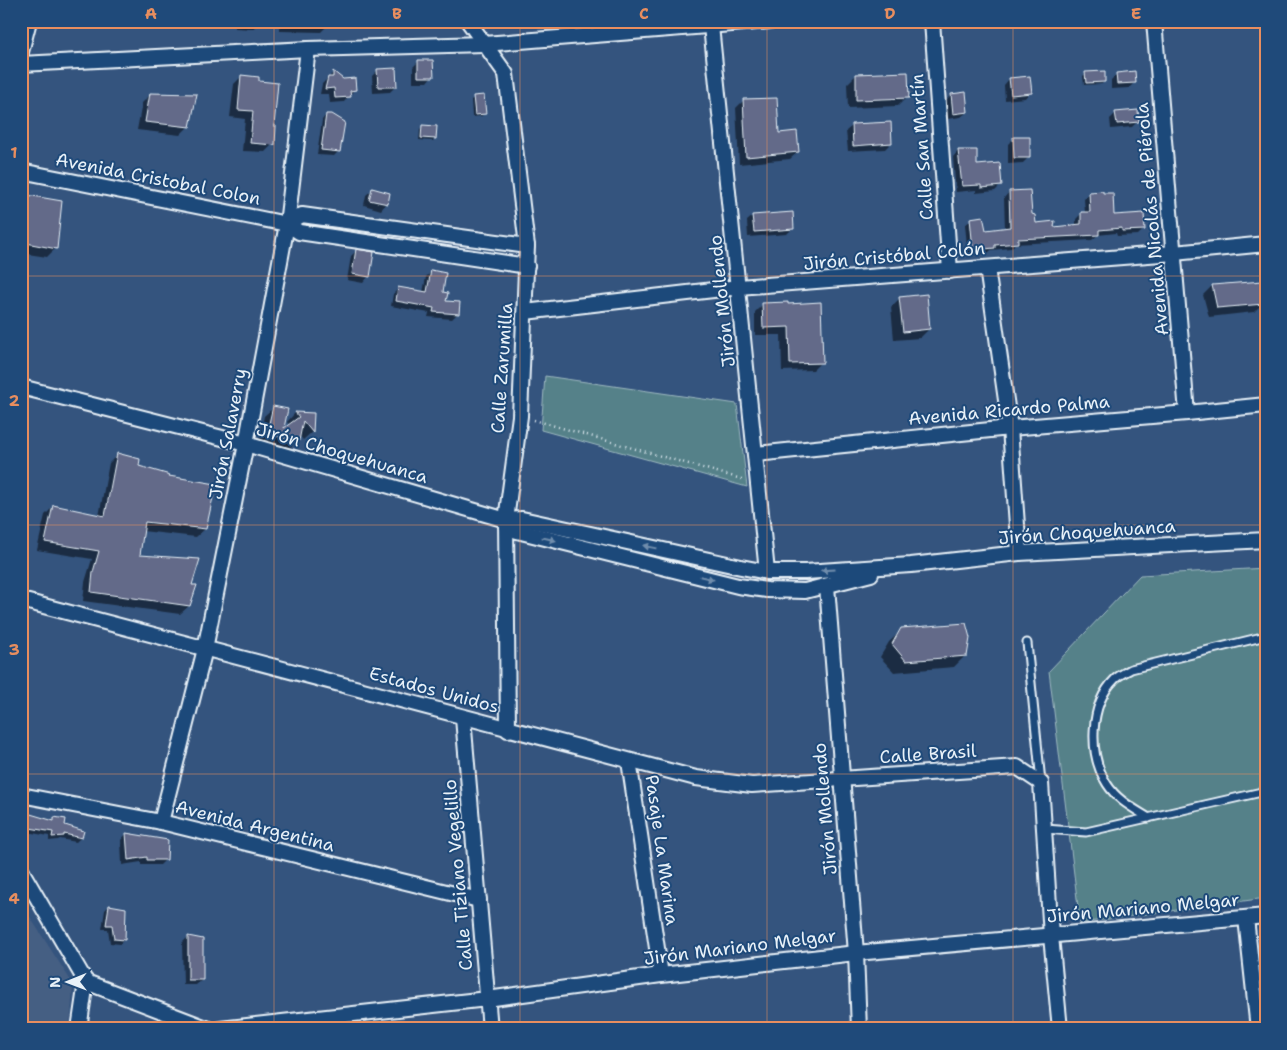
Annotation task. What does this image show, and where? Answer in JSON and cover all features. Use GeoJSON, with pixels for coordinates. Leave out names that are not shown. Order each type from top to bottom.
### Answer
{"type":"FeatureCollection","features":[{"type":"Feature","properties":{"kind":"street"},"geometry":{"type":"LineString","coordinates":[[21,52],[29,21]]}},
{"type":"Feature","properties":{"kind":"street","name":"Calle Zarumilla"},"geometry":{"type":"LineString","coordinates":[[468,21],[506,74],[527,246],[520,416],[506,520],[508,730]]}},
{"type":"Feature","properties":{"kind":"street"},"geometry":{"type":"LineString","coordinates":[[21,64],[308,49],[484,44],[770,21]]}},
{"type":"Feature","properties":{"kind":"street","name":"Calle San Martín"},"geometry":{"type":"LineString","coordinates":[[932,21],[950,271]]}},
{"type":"Feature","properties":{"kind":"street","name":"Avenida Nicolás de Piérola"},"geometry":{"type":"LineString","coordinates":[[1154,21],[1188,414]]}},
{"type":"Feature","properties":{"kind":"street","name":"Jirón Mollendo"},"geometry":{"type":"LineString","coordinates":[[712,26],[768,572]]}},
{"type":"Feature","properties":{"kind":"street","name":"Jirón Salaverry"},"geometry":{"type":"LineString","coordinates":[[161,822],[205,649],[246,444],[287,224],[308,49]]}},
{"type":"Feature","properties":{"kind":"street","name":"Avenida Cristobal Colon"},"geometry":{"type":"LineString","coordinates":[[21,171],[287,224],[299,232],[527,266]]}},
{"type":"Feature","properties":{"kind":"street"},"geometry":{"type":"LineString","coordinates":[[287,224],[302,215],[527,246]]}},
{"type":"Feature","properties":{"kind":"street","name":"Jirón Cristóbal Colón"},"geometry":{"type":"LineString","coordinates":[[525,312],[739,287],[1266,244]]}},
{"type":"Feature","properties":{"kind":"street"},"geometry":{"type":"LineString","coordinates":[[987,268],[1010,428],[1019,553]]}},
{"type":"Feature","properties":{"kind":"street","name":"Jirón Choquehuanca"},"geometry":{"type":"LineString","coordinates":[[21,387],[246,444],[506,520],[522,519],[742,568],[768,572],[806,572],[911,565],[1019,553],[1266,540]]}},
{"type":"Feature","properties":{"kind":"street","name":"Avenida Ricardo Palma"},"geometry":{"type":"LineString","coordinates":[[756,454],[1010,428],[1188,414],[1266,405]]}},
{"type":"Feature","properties":{"kind":"street","name":"Jirón Choquehuanca"},"geometry":{"type":"LineString","coordinates":[[506,520],[517,531],[738,586],[767,590],[805,591],[911,565]]}},
{"type":"Feature","properties":{"kind":"street","name":"Jirón Mollendo"},"geometry":{"type":"LineString","coordinates":[[827,586],[856,953],[859,1029]]}},
{"type":"Feature","properties":{"kind":"street","name":"Estados Unidos"},"geometry":{"type":"LineString","coordinates":[[21,600],[508,730],[696,778],[752,785],[841,778]]}},
{"type":"Feature","properties":{"kind":"street","name":"Calle Tiziano Vegelillo"},"geometry":{"type":"LineString","coordinates":[[463,718],[490,1029]]}},
{"type":"Feature","properties":{"kind":"street","name":"Pasaje La Marina"},"geometry":{"type":"LineString","coordinates":[[630,761],[661,975]]}},
{"type":"Feature","properties":{"kind":"street","name":"Calle Brasil"},"geometry":{"type":"LineString","coordinates":[[841,778],[1017,767],[1041,783]]}},
{"type":"Feature","properties":{"kind":"street"},"geometry":{"type":"LineString","coordinates":[[1041,783],[1051,936],[1060,1029]]}},
{"type":"Feature","properties":{"kind":"street","name":"Avenida Argentina"},"geometry":{"type":"LineString","coordinates":[[21,795],[161,822],[478,900]]}},
{"type":"Feature","properties":{"kind":"street"},"geometry":{"type":"LineString","coordinates":[[21,870],[86,982],[79,1029]]}},
{"type":"Feature","properties":{"kind":"street","name":"Jirón Mariano Melgar"},"geometry":{"type":"LineString","coordinates":[[220,1029],[487,999],[661,975],[856,953],[1266,916]]}},
{"type":"Feature","properties":{"kind":"street"},"geometry":{"type":"LineString","coordinates":[[1246,918],[1258,1029]]}},
{"type":"Feature","properties":{"kind":"street"},"geometry":{"type":"LineString","coordinates":[[86,982],[209,1029]]}},
{"type":"Feature","properties":{"kind":"lane"},"geometry":{"type":"LineString","coordinates":[[1148,818],[1119,798],[1106,783],[1095,756],[1094,730],[1101,700],[1115,679],[1131,669],[1266,636]]}},
{"type":"Feature","properties":{"kind":"lane"},"geometry":{"type":"LineString","coordinates":[[1027,643],[1041,783]]}},
{"type":"Feature","properties":{"kind":"lane"},"geometry":{"type":"LineString","coordinates":[[1045,829],[1086,832],[1266,792]]}},
{"type":"Feature","properties":{"kind":"path"},"geometry":{"type":"LineString","coordinates":[[520,416],[759,484]]}},
{"type":"Feature","properties":{"kind":"shaded area"},"geometry":{"type":"Polygon","coordinates":[[[21,903],[73,984],[70,1029],[21,1029],[21,903]]]}},
{"type":"Feature","properties":{"kind":"green space"},"geometry":{"type":"Polygon","coordinates":[[[545,376],[737,404],[747,487],[541,430],[545,376]]]}},
{"type":"Feature","properties":{"kind":"green space"},"geometry":{"type":"Polygon","coordinates":[[[1266,568],[1266,898],[1080,923],[1049,671],[1140,575],[1266,568]]]}},
{"type":"Feature","properties":{"kind":"building"},"geometry":{"type":"Polygon","coordinates":[[[418,60],[433,60],[434,77],[418,77],[418,60]]]}},
{"type":"Feature","properties":{"kind":"building"},"geometry":{"type":"Polygon","coordinates":[[[396,68],[397,87],[378,87],[377,69],[396,68]]]}},
{"type":"Feature","properties":{"kind":"building"},"geometry":{"type":"Polygon","coordinates":[[[333,71],[343,79],[355,78],[356,90],[350,91],[351,97],[335,98],[334,88],[325,89],[328,77],[333,77],[333,71]]]}},
{"type":"Feature","properties":{"kind":"building"},"geometry":{"type":"Polygon","coordinates":[[[1105,71],[1105,82],[1086,83],[1085,72],[1105,71]]]}},
{"type":"Feature","properties":{"kind":"building"},"geometry":{"type":"Polygon","coordinates":[[[1135,71],[1136,83],[1117,84],[1116,73],[1135,71]]]}},
{"type":"Feature","properties":{"kind":"building"},"geometry":{"type":"Polygon","coordinates":[[[908,72],[909,98],[856,100],[856,74],[908,72]]]}},
{"type":"Feature","properties":{"kind":"building"},"geometry":{"type":"Polygon","coordinates":[[[241,75],[259,77],[259,81],[278,83],[274,126],[276,126],[275,145],[250,143],[253,111],[238,110],[241,75]]]}},
{"type":"Feature","properties":{"kind":"building"},"geometry":{"type":"Polygon","coordinates":[[[1030,76],[1032,93],[1011,95],[1009,78],[1030,76]]]}},
{"type":"Feature","properties":{"kind":"building"},"geometry":{"type":"Polygon","coordinates":[[[966,92],[968,112],[953,114],[951,94],[966,92]]]}},
{"type":"Feature","properties":{"kind":"building"},"geometry":{"type":"Polygon","coordinates":[[[150,93],[197,94],[190,127],[145,122],[150,93]]]}},
{"type":"Feature","properties":{"kind":"building"},"geometry":{"type":"Polygon","coordinates":[[[484,95],[486,114],[475,115],[473,96],[484,95]]]}},
{"type":"Feature","properties":{"kind":"building"},"geometry":{"type":"Polygon","coordinates":[[[777,98],[779,133],[797,131],[799,152],[746,157],[743,99],[777,98]]]}},
{"type":"Feature","properties":{"kind":"building"},"geometry":{"type":"Polygon","coordinates":[[[1138,110],[1139,122],[1117,124],[1115,112],[1138,110]]]}},
{"type":"Feature","properties":{"kind":"building"},"geometry":{"type":"Polygon","coordinates":[[[326,114],[332,114],[345,122],[340,152],[321,150],[326,114]]]}},
{"type":"Feature","properties":{"kind":"building"},"geometry":{"type":"Polygon","coordinates":[[[891,122],[892,143],[853,146],[852,124],[891,122]]]}},
{"type":"Feature","properties":{"kind":"building"},"geometry":{"type":"Polygon","coordinates":[[[422,125],[437,126],[436,139],[421,138],[422,125]]]}},
{"type":"Feature","properties":{"kind":"building"},"geometry":{"type":"Polygon","coordinates":[[[1013,137],[1030,137],[1030,158],[1014,158],[1013,137]]]}},
{"type":"Feature","properties":{"kind":"building"},"geometry":{"type":"Polygon","coordinates":[[[958,150],[977,150],[977,165],[1000,163],[1002,186],[981,188],[981,185],[962,186],[958,150]]]}},
{"type":"Feature","properties":{"kind":"building"},"geometry":{"type":"Polygon","coordinates":[[[372,188],[390,193],[388,204],[369,200],[372,188]]]}},
{"type":"Feature","properties":{"kind":"building"},"geometry":{"type":"Polygon","coordinates":[[[1030,190],[1032,214],[1035,215],[1036,223],[1055,221],[1054,227],[1081,224],[1081,212],[1090,212],[1089,192],[1103,191],[1103,193],[1113,193],[1114,215],[1144,213],[1145,230],[1122,231],[1122,228],[1099,230],[1099,235],[1018,239],[1018,243],[995,245],[995,248],[973,250],[970,218],[983,216],[986,230],[1010,227],[1009,191],[1030,190]]]}},
{"type":"Feature","properties":{"kind":"building"},"geometry":{"type":"Polygon","coordinates":[[[21,194],[62,201],[57,249],[21,242],[21,194]]]}},
{"type":"Feature","properties":{"kind":"building"},"geometry":{"type":"Polygon","coordinates":[[[793,212],[794,229],[754,232],[752,215],[793,212]]]}},
{"type":"Feature","properties":{"kind":"building"},"geometry":{"type":"Polygon","coordinates":[[[356,249],[374,252],[370,277],[352,274],[356,249]]]}},
{"type":"Feature","properties":{"kind":"building"},"geometry":{"type":"Polygon","coordinates":[[[431,270],[446,273],[443,292],[448,293],[446,301],[460,302],[459,314],[433,312],[434,308],[396,301],[398,287],[427,292],[431,270]]]}},
{"type":"Feature","properties":{"kind":"building"},"geometry":{"type":"Polygon","coordinates":[[[1263,281],[1264,304],[1217,308],[1212,285],[1263,281]]]}},
{"type":"Feature","properties":{"kind":"building"},"geometry":{"type":"Polygon","coordinates":[[[927,294],[930,329],[903,332],[899,297],[927,294]]]}},
{"type":"Feature","properties":{"kind":"building"},"geometry":{"type":"Polygon","coordinates":[[[788,302],[788,304],[821,302],[823,363],[790,364],[789,327],[763,328],[762,303],[788,302]]]}},
{"type":"Feature","properties":{"kind":"building"},"geometry":{"type":"Polygon","coordinates":[[[273,406],[288,409],[284,428],[299,417],[295,412],[314,413],[313,433],[303,421],[299,441],[275,436],[277,434],[267,432],[273,406]]]}},
{"type":"Feature","properties":{"kind":"building"},"geometry":{"type":"Polygon","coordinates":[[[117,453],[140,459],[139,466],[169,476],[216,484],[206,529],[145,522],[140,555],[200,559],[192,585],[197,585],[190,606],[91,592],[93,572],[99,551],[45,542],[53,505],[105,516],[117,453]]]}},
{"type":"Feature","properties":{"kind":"building"},"geometry":{"type":"Polygon","coordinates":[[[966,623],[970,638],[967,656],[906,661],[892,644],[901,628],[966,623]]]}},
{"type":"Feature","properties":{"kind":"building"},"geometry":{"type":"Polygon","coordinates":[[[27,813],[54,821],[54,817],[66,819],[65,825],[84,831],[82,838],[64,834],[64,836],[52,837],[53,832],[24,827],[27,813]]]}},
{"type":"Feature","properties":{"kind":"building"},"geometry":{"type":"Polygon","coordinates":[[[126,833],[168,840],[167,860],[147,860],[147,857],[128,860],[126,833]]]}},
{"type":"Feature","properties":{"kind":"building"},"geometry":{"type":"Polygon","coordinates":[[[109,905],[126,908],[125,940],[114,939],[112,925],[106,925],[109,905]]]}},
{"type":"Feature","properties":{"kind":"building"},"geometry":{"type":"Polygon","coordinates":[[[188,936],[203,939],[203,980],[188,980],[188,936]]]}}]}
